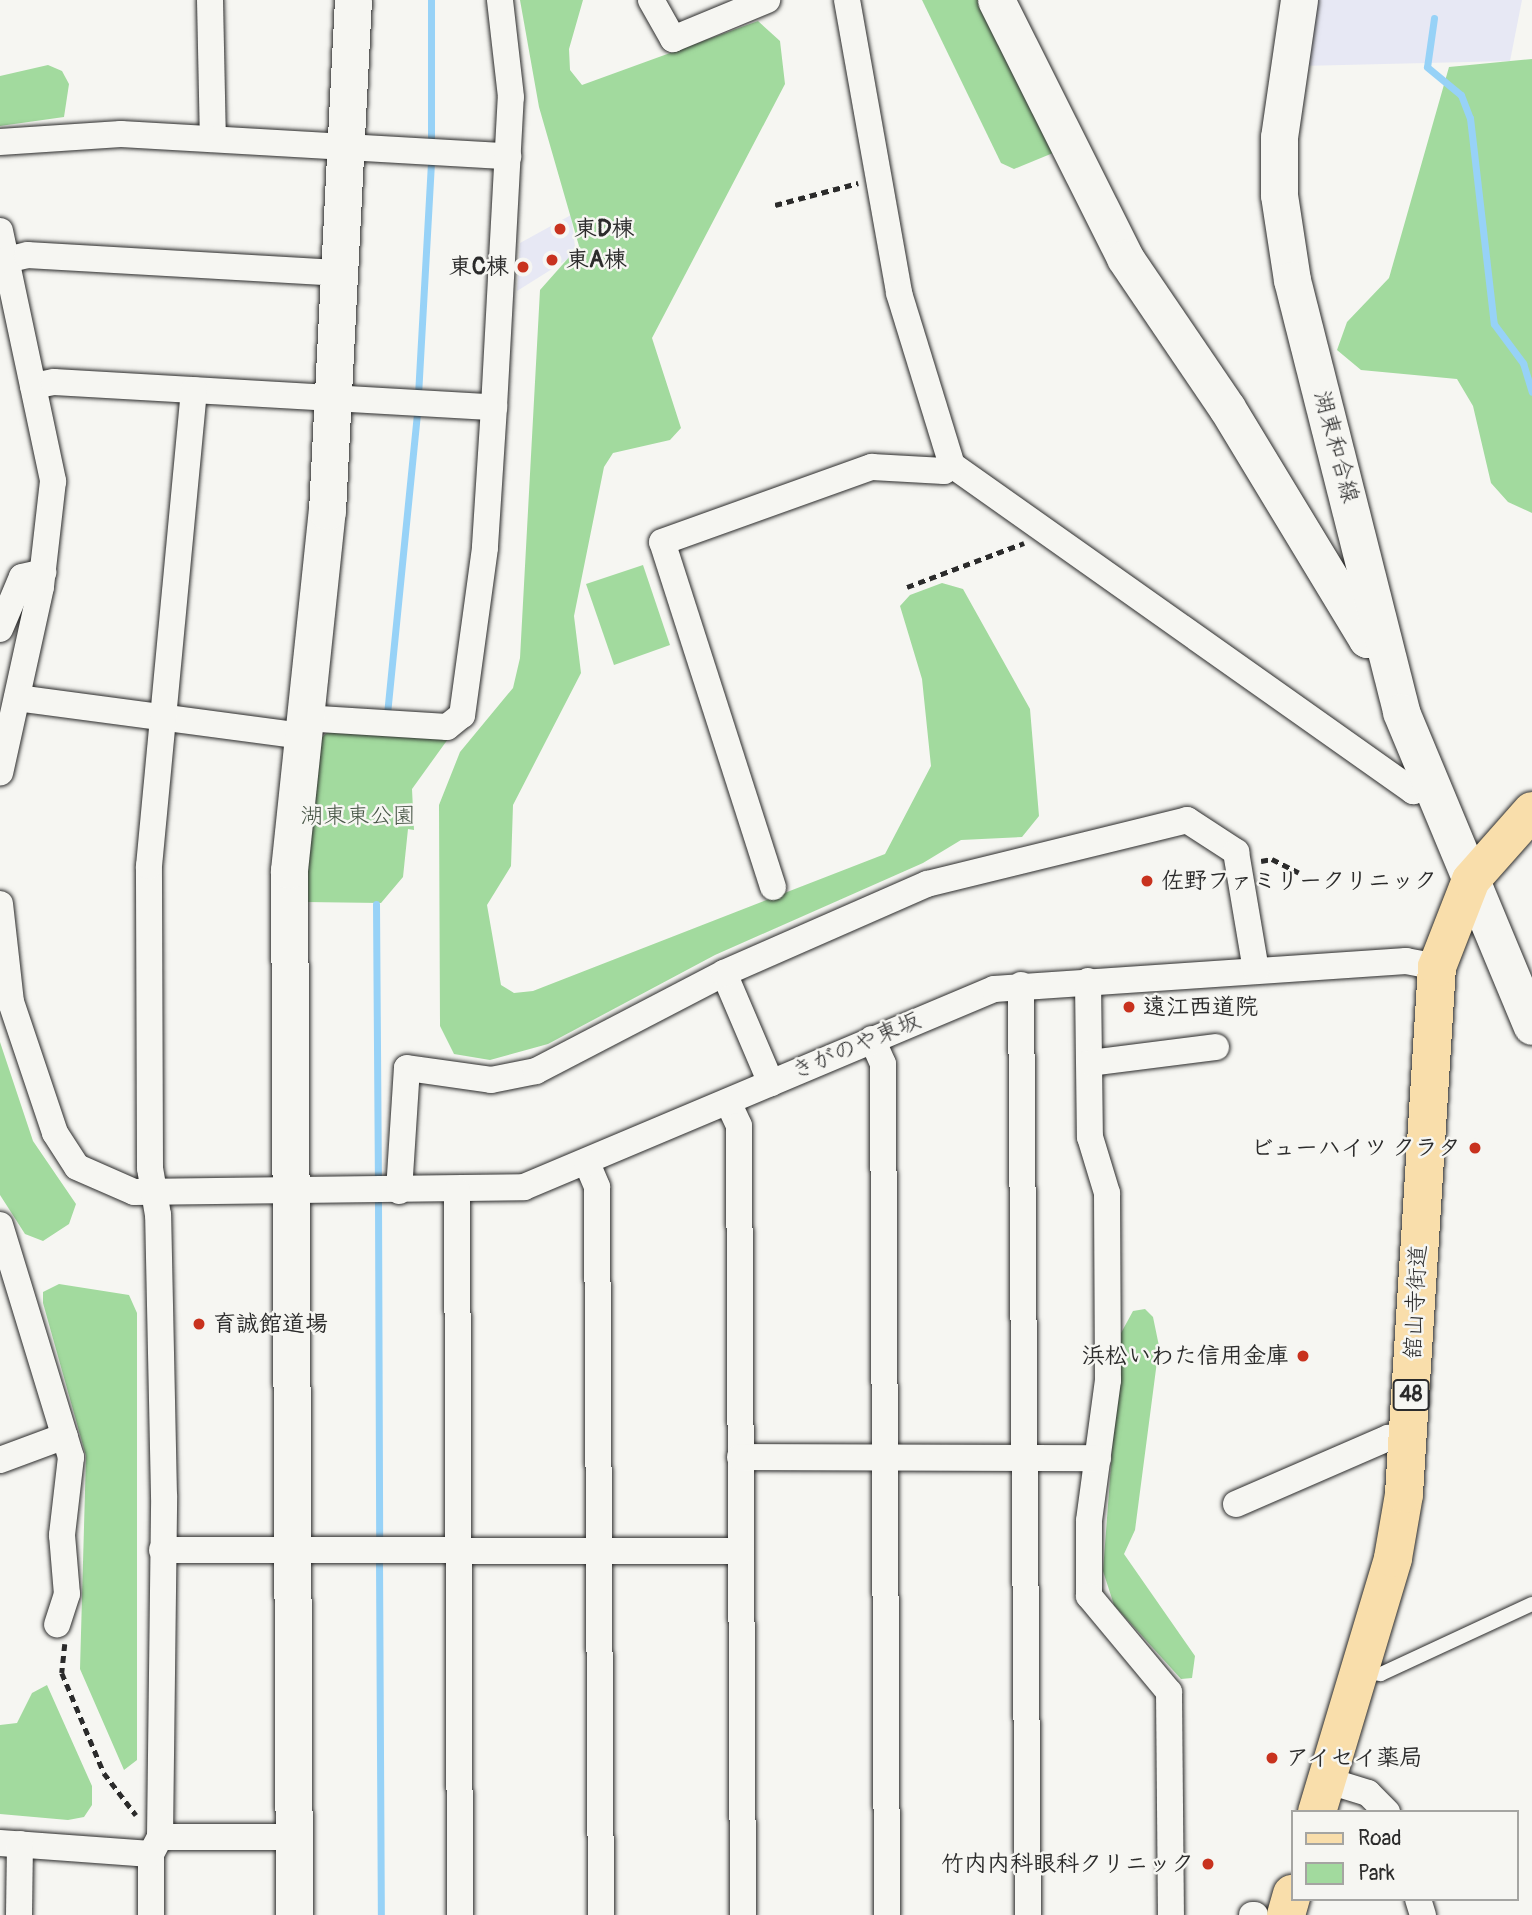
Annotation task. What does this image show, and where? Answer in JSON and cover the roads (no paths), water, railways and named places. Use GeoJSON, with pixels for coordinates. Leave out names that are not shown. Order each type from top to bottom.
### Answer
{"type":"FeatureCollection","features":[{"type":"Feature","properties":{"kind":"main road","name":"舘山寺街道"},"geometry":{"type":"LineString","coordinates":[[1322,1796],[1395,1548],[1408,1439],[1437,967],[1471,880],[1532,811]]}},
{"type":"Feature","properties":{"kind":"street"},"geometry":{"type":"LineString","coordinates":[[211,0],[213,139]]}},
{"type":"Feature","properties":{"kind":"street"},"geometry":{"type":"LineString","coordinates":[[294,1915],[289,870],[334,398],[353,0]]}},
{"type":"Feature","properties":{"kind":"street"},"geometry":{"type":"LineString","coordinates":[[17,698],[162,718],[302,727],[447,727],[462,715],[485,548],[508,156],[511,74],[500,0]]}},
{"type":"Feature","properties":{"kind":"street"},"geometry":{"type":"LineString","coordinates":[[651,0],[673,39],[767,0]]}},
{"type":"Feature","properties":{"kind":"street"},"geometry":{"type":"LineString","coordinates":[[847,0],[899,293],[952,465],[1413,791],[1429,784]]}},
{"type":"Feature","properties":{"kind":"street","name":"湖東和合線"},"geometry":{"type":"LineString","coordinates":[[1299,0],[1279,137],[1282,223],[1381,636],[1429,784],[1532,1026]]}},
{"type":"Feature","properties":{"kind":"street"},"geometry":{"type":"LineString","coordinates":[[1002,2],[1119,248],[1227,408],[1367,639],[1381,636]]}},
{"type":"Feature","properties":{"kind":"street"},"geometry":{"type":"LineString","coordinates":[[0,142],[121,134],[508,156]]}},
{"type":"Feature","properties":{"kind":"street"},"geometry":{"type":"LineString","coordinates":[[0,231],[53,481],[43,572],[0,774]]}},
{"type":"Feature","properties":{"kind":"street"},"geometry":{"type":"LineString","coordinates":[[6,260],[27,255],[341,274]]}},
{"type":"Feature","properties":{"kind":"street"},"geometry":{"type":"LineString","coordinates":[[33,386],[194,390],[494,407]]}},
{"type":"Feature","properties":{"kind":"street"},"geometry":{"type":"LineString","coordinates":[[151,1915],[162,1550],[149,895],[162,718],[186,518],[194,390]]}},
{"type":"Feature","properties":{"kind":"street"},"geometry":{"type":"LineString","coordinates":[[773,887],[662,542],[872,467],[944,471],[952,465]]}},
{"type":"Feature","properties":{"kind":"street"},"geometry":{"type":"LineString","coordinates":[[0,629],[22,577],[43,572]]}},
{"type":"Feature","properties":{"kind":"street"},"geometry":{"type":"LineString","coordinates":[[399,1191],[407,1069],[491,1080],[536,1071],[724,973],[927,884],[1187,820],[1236,852],[1256,970]]}},
{"type":"Feature","properties":{"kind":"street","name":"きがのや東坂"},"geometry":{"type":"LineString","coordinates":[[0,904],[11,1002],[64,1151],[94,1180],[154,1191],[457,1191],[524,1187],[587,1163],[979,993],[1021,985],[1405,961],[1437,967]]}},
{"type":"Feature","properties":{"kind":"street"},"geometry":{"type":"LineString","coordinates":[[724,973],[771,1083]]}},
{"type":"Feature","properties":{"kind":"street"},"geometry":{"type":"LineString","coordinates":[[1088,981],[1090,1137],[1107,1193],[1108,1380],[1098,1458],[1089,1596],[1169,1692],[1171,1915]]}},
{"type":"Feature","properties":{"kind":"street"},"geometry":{"type":"LineString","coordinates":[[1021,985],[1028,1915]]}},
{"type":"Feature","properties":{"kind":"street"},"geometry":{"type":"LineString","coordinates":[[872,1039],[883,1064],[887,1915]]}},
{"type":"Feature","properties":{"kind":"street"},"geometry":{"type":"LineString","coordinates":[[1090,1063],[1216,1047]]}},
{"type":"Feature","properties":{"kind":"street"},"geometry":{"type":"LineString","coordinates":[[729,1102],[739,1126],[743,1915]]}},
{"type":"Feature","properties":{"kind":"street"},"geometry":{"type":"LineString","coordinates":[[587,1163],[597,1187],[601,1915]]}},
{"type":"Feature","properties":{"kind":"street"},"geometry":{"type":"LineString","coordinates":[[457,1191],[460,1915]]}},
{"type":"Feature","properties":{"kind":"street"},"geometry":{"type":"LineString","coordinates":[[0,1225],[8,1271],[71,1457],[62,1535],[67,1594],[61,1634]]}},
{"type":"Feature","properties":{"kind":"street"},"geometry":{"type":"LineString","coordinates":[[0,1460],[65,1436]]}},
{"type":"Feature","properties":{"kind":"street"},"geometry":{"type":"LineString","coordinates":[[1236,1504],[1388,1438],[1408,1439]]}},
{"type":"Feature","properties":{"kind":"street"},"geometry":{"type":"LineString","coordinates":[[740,1457],[1098,1458]]}},
{"type":"Feature","properties":{"kind":"street"},"geometry":{"type":"LineString","coordinates":[[162,1550],[741,1551]]}},
{"type":"Feature","properties":{"kind":"street"},"geometry":{"type":"LineString","coordinates":[[1322,1796],[1368,1793],[1385,1810]]}},
{"type":"Feature","properties":{"kind":"street"},"geometry":{"type":"LineString","coordinates":[[19,1915],[10,1844],[155,1845],[294,1837]]}},
{"type":"Feature","properties":{"kind":"lane"},"geometry":{"type":"LineString","coordinates":[[1360,1671],[1381,1674],[1532,1604]]}},
{"type":"Feature","properties":{"kind":"waterway"},"geometry":{"type":"LineString","coordinates":[[431,0],[431,144]]}},
{"type":"Feature","properties":{"kind":"waterway"},"geometry":{"type":"LineString","coordinates":[[1434,18],[1427,67],[1461,95],[1470,118],[1494,324],[1523,363],[1532,392]]}},
{"type":"Feature","properties":{"kind":"waterway"},"geometry":{"type":"LineString","coordinates":[[418,395],[431,160]]}},
{"type":"Feature","properties":{"kind":"waterway"},"geometry":{"type":"LineString","coordinates":[[387,714],[417,411]]}},
{"type":"Feature","properties":{"kind":"waterway"},"geometry":{"type":"LineString","coordinates":[[376,904],[378,1181]]}},
{"type":"Feature","properties":{"kind":"waterway"},"geometry":{"type":"LineString","coordinates":[[378,1201],[379,1540]]}},
{"type":"Feature","properties":{"kind":"waterway"},"geometry":{"type":"LineString","coordinates":[[379,1560],[381,1915]]}},
{"type":"Feature","properties":{"kind":"place","name":"東D棟"},"geometry":{"type":"Point","coordinates":[560,229]}},
{"type":"Feature","properties":{"kind":"place","name":"東A棟"},"geometry":{"type":"Point","coordinates":[552,260]}},
{"type":"Feature","properties":{"kind":"place","name":"東C棟"},"geometry":{"type":"Point","coordinates":[523,267]}},
{"type":"Feature","properties":{"kind":"place","name":"佐野ファミリークリニック"},"geometry":{"type":"Point","coordinates":[1147,881]}},
{"type":"Feature","properties":{"kind":"place","name":"遠江西道院"},"geometry":{"type":"Point","coordinates":[1129,1007]}},
{"type":"Feature","properties":{"kind":"place","name":"ビューハイツ クラタ"},"geometry":{"type":"Point","coordinates":[1475,1148]}},
{"type":"Feature","properties":{"kind":"place","name":"育誠館道場"},"geometry":{"type":"Point","coordinates":[199,1324]}},
{"type":"Feature","properties":{"kind":"place","name":"浜松いわた信用金庫"},"geometry":{"type":"Point","coordinates":[1303,1356]}},
{"type":"Feature","properties":{"kind":"place","name":"アイセイ薬局"},"geometry":{"type":"Point","coordinates":[1272,1758]}},
{"type":"Feature","properties":{"kind":"place","name":"竹内内科眼科クリニック"},"geometry":{"type":"Point","coordinates":[1208,1864]}},
{"type":"Feature","properties":{"kind":"park label","name":"湖東東公園"},"geometry":{"type":"Point","coordinates":[358,816]}}]}
